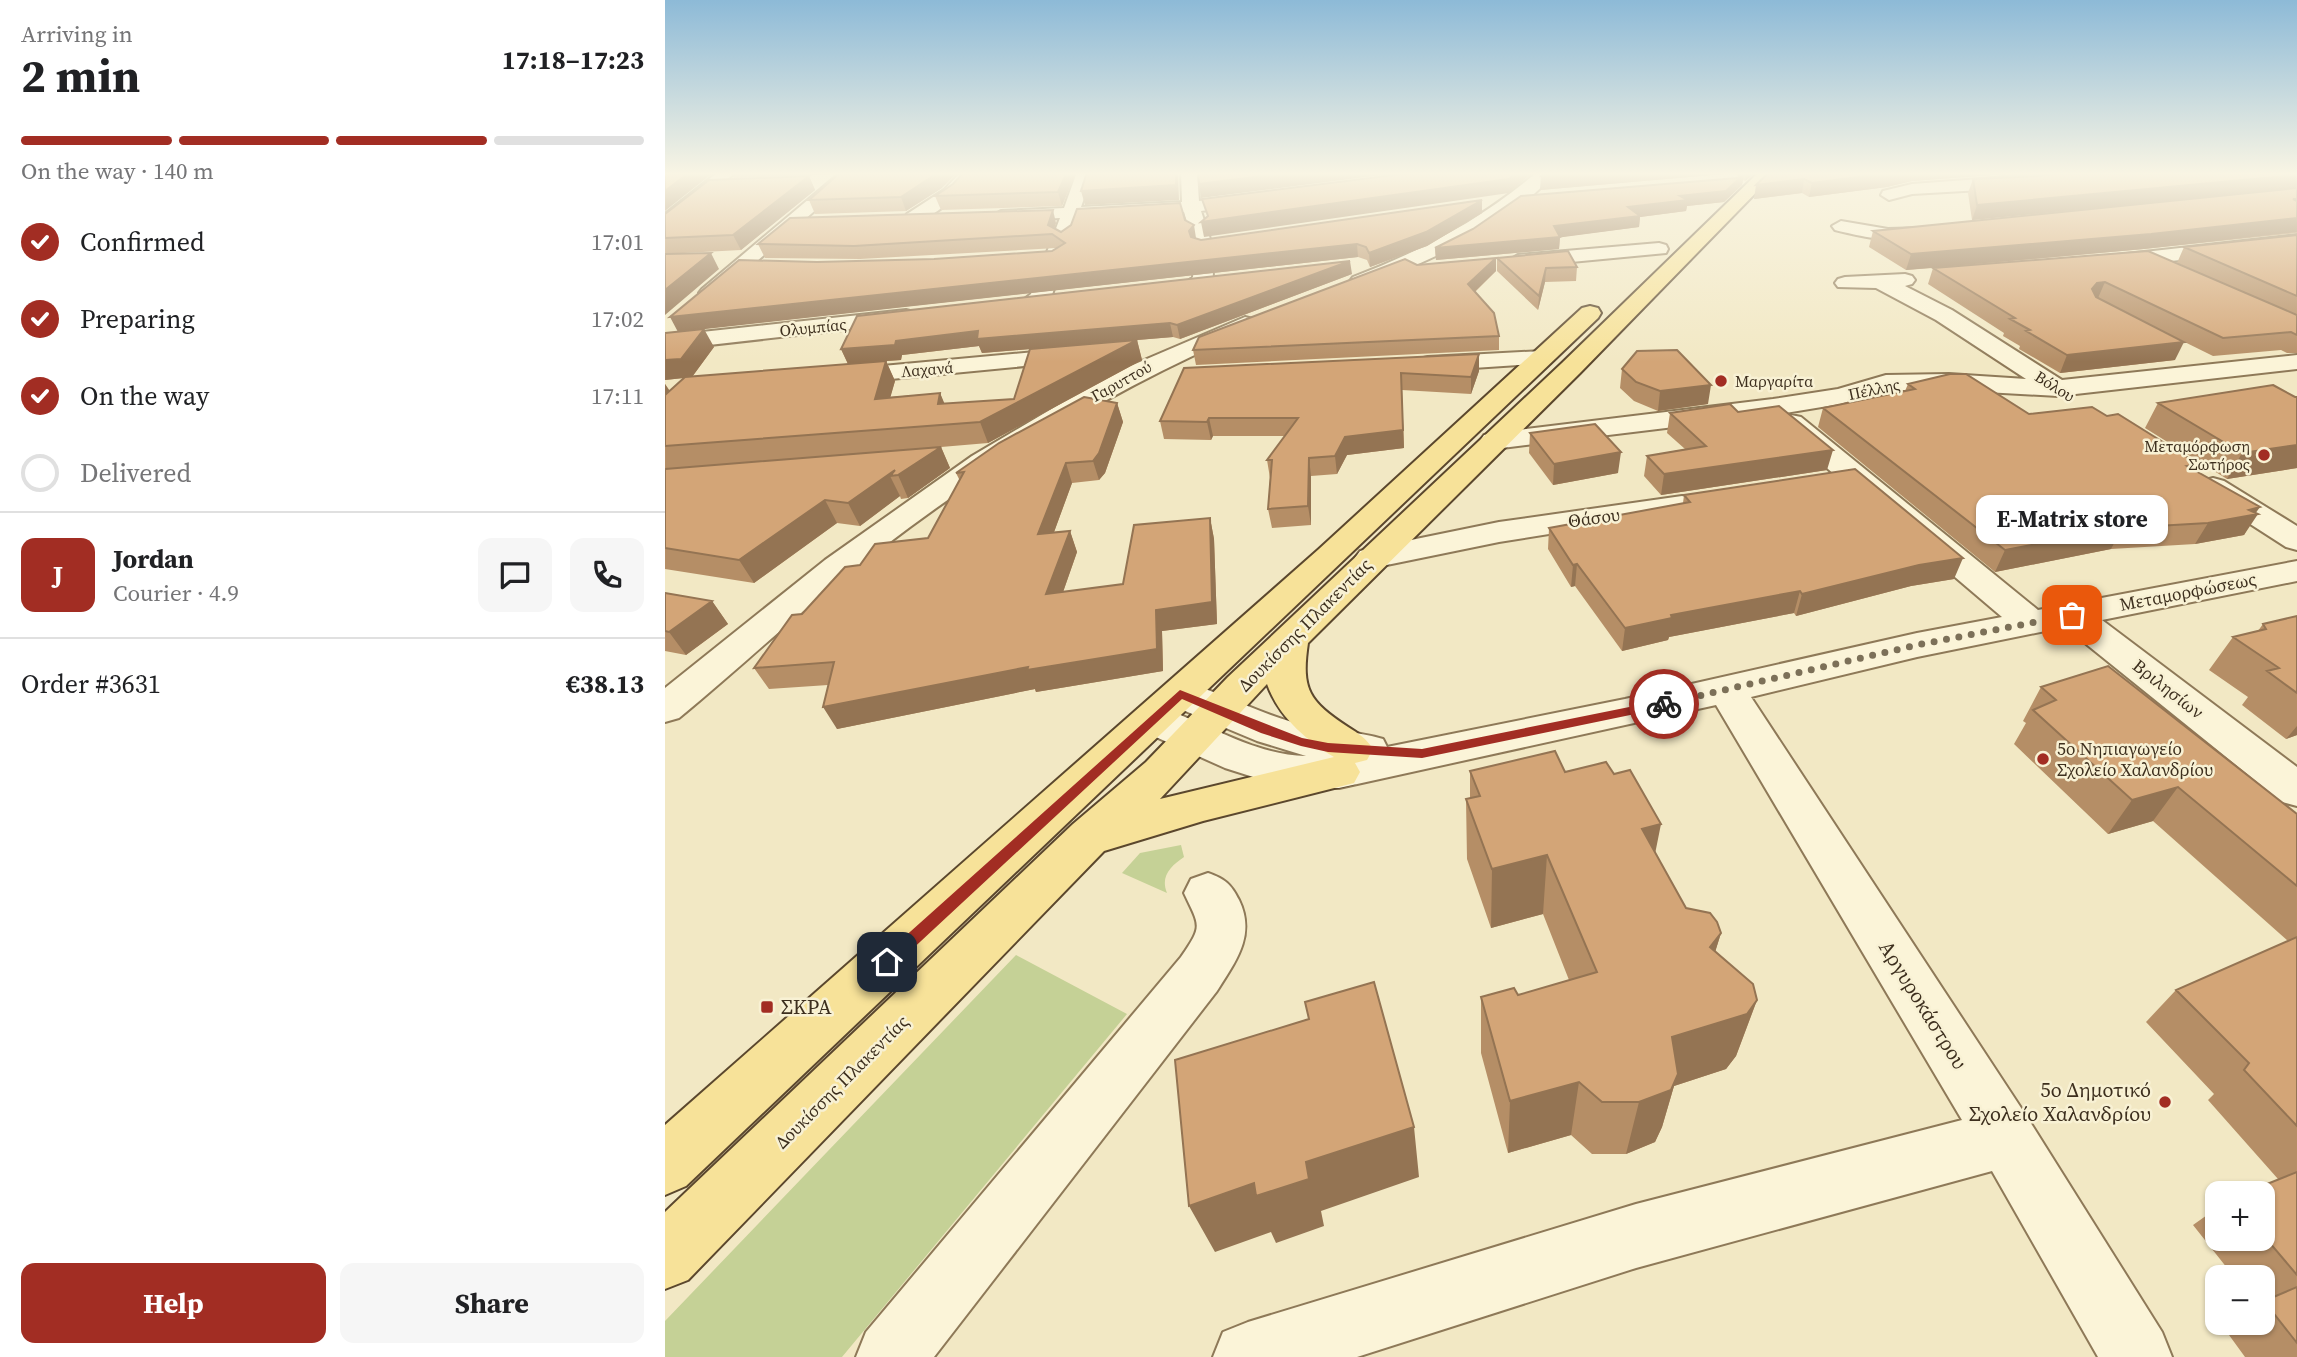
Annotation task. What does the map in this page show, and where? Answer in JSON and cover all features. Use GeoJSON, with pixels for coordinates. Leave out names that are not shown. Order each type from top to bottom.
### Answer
{"type":"FeatureCollection","features":[{"type":"Feature","properties":{"kind":"main road","name":"Δουκίσσης Πλακεντίας"},"geometry":{"type":"LineString","coordinates":[[665,1257],[1089,837],[1161,773],[1187,715],[1542,358],[1674,235]]}},
{"type":"Feature","properties":{"kind":"main road","name":"Δουκίσσης Πλακεντίας"},"geometry":{"type":"LineString","coordinates":[[665,1165],[1187,715],[1290,639],[1703,235]]}},
{"type":"Feature","properties":{"kind":"main road"},"geometry":{"type":"LineString","coordinates":[[1089,837],[1346,761],[1305,713],[1287,686],[1285,674],[1290,639]]}},
{"type":"Feature","properties":{"kind":"street"},"geometry":{"type":"LineString","coordinates":[[694,304],[775,235]]}},
{"type":"Feature","properties":{"kind":"street"},"geometry":{"type":"LineString","coordinates":[[1029,304],[1040,298],[1064,235]]}},
{"type":"Feature","properties":{"kind":"street"},"geometry":{"type":"LineString","coordinates":[[1193,286],[1203,279],[1210,244],[1206,235]]}},
{"type":"Feature","properties":{"kind":"street"},"geometry":{"type":"LineString","coordinates":[[1426,254],[1341,278],[1380,273],[1426,254],[1465,235]]}},
{"type":"Feature","properties":{"kind":"street"},"geometry":{"type":"LineString","coordinates":[[2089,263],[2297,241]]}},
{"type":"Feature","properties":{"kind":"street"},"geometry":{"type":"LineString","coordinates":[[2248,246],[2285,261]]}},
{"type":"Feature","properties":{"kind":"street"},"geometry":{"type":"LineString","coordinates":[[1494,263],[1659,249]]}},
{"type":"Feature","properties":{"kind":"street"},"geometry":{"type":"LineString","coordinates":[[1029,258],[1056,256]]}},
{"type":"Feature","properties":{"kind":"street"},"geometry":{"type":"LineString","coordinates":[[2144,258],[2183,276]]}},
{"type":"Feature","properties":{"kind":"street"},"geometry":{"type":"LineString","coordinates":[[721,260],[770,267]]}},
{"type":"Feature","properties":{"kind":"street"},"geometry":{"type":"LineString","coordinates":[[1845,284],[1922,278]]}},
{"type":"Feature","properties":{"kind":"street"},"geometry":{"type":"LineString","coordinates":[[1166,289],[1220,282]]}},
{"type":"Feature","properties":{"kind":"street","name":"Βόλου"},"geometry":{"type":"LineString","coordinates":[[1881,282],[1944,315],[2092,410]]}},
{"type":"Feature","properties":{"kind":"street"},"geometry":{"type":"LineString","coordinates":[[1002,307],[1056,301]]}},
{"type":"Feature","properties":{"kind":"street","name":"Ολυμπίας"},"geometry":{"type":"LineString","coordinates":[[665,343],[921,316]]}},
{"type":"Feature","properties":{"kind":"street","name":"Γαρυττού"},"geometry":{"type":"LineString","coordinates":[[665,708],[726,661],[836,567],[995,453],[1189,346],[1266,317]]}},
{"type":"Feature","properties":{"kind":"street"},"geometry":{"type":"LineString","coordinates":[[1127,350],[1189,346]]}},
{"type":"Feature","properties":{"kind":"street"},"geometry":{"type":"LineString","coordinates":[[2179,351],[2214,369]]}},
{"type":"Feature","properties":{"kind":"street","name":"Λαχανά"},"geometry":{"type":"LineString","coordinates":[[810,379],[1099,353]]}},
{"type":"Feature","properties":{"kind":"street"},"geometry":{"type":"LineString","coordinates":[[1407,365],[1542,358]]}},
{"type":"Feature","properties":{"kind":"street","name":"Πέλλης"},"geometry":{"type":"LineString","coordinates":[[1494,441],[1773,407],[1903,382],[2058,388],[2297,362]]}},
{"type":"Feature","properties":{"kind":"street"},"geometry":{"type":"LineString","coordinates":[[1125,379],[1178,376]]}},
{"type":"Feature","properties":{"kind":"street"},"geometry":{"type":"LineString","coordinates":[[1773,407],[2032,624]]}},
{"type":"Feature","properties":{"kind":"street"},"geometry":{"type":"LineString","coordinates":[[942,457],[995,453]]}},
{"type":"Feature","properties":{"kind":"street"},"geometry":{"type":"LineString","coordinates":[[2195,475],[2297,540]]}},
{"type":"Feature","properties":{"kind":"street"},"geometry":{"type":"LineString","coordinates":[[1817,484],[1857,477]]}},
{"type":"Feature","properties":{"kind":"street","name":"Θάσου"},"geometry":{"type":"LineString","coordinates":[[1372,558],[1499,532],[1708,501]]}},
{"type":"Feature","properties":{"kind":"street","name":"Μεταμορφώσεως"},"geometry":{"type":"LineString","coordinates":[[1187,715],[1240,757],[1285,771],[1346,761],[1422,754],[1727,690],[1917,645],[2297,571]]}},
{"type":"Feature","properties":{"kind":"street","name":"Βριλησίων"},"geometry":{"type":"LineString","coordinates":[[2072,615],[2297,790]]}},
{"type":"Feature","properties":{"kind":"street","name":"Αργυροκάστρου"},"geometry":{"type":"LineString","coordinates":[[1727,690],[2005,1138],[2137,1357]]}},
{"type":"Feature","properties":{"kind":"street"},"geometry":{"type":"LineString","coordinates":[[891,1357],[1199,974],[1215,949],[1224,927],[1220,907],[1208,893]]}},
{"type":"Feature","properties":{"kind":"street"},"geometry":{"type":"LineString","coordinates":[[1250,1357],[1636,1236],[2005,1138]]}},
{"type":"Feature","properties":{"kind":"green space"},"geometry":{"type":"Polygon","coordinates":[[[1181,845],[1184,857],[1168,872],[1165,881],[1167,893],[1122,873],[1140,853],[1181,845]]]}},
{"type":"Feature","properties":{"kind":"green space"},"geometry":{"type":"Polygon","coordinates":[[[1016,955],[1127,1014],[842,1357],[665,1357],[665,1321],[1016,955]]]}},
{"type":"Feature","properties":{"kind":"building"},"geometry":{"type":"Polygon","coordinates":[[[665,235],[726,235],[665,238],[665,235]]]}},
{"type":"Feature","properties":{"kind":"building"},"geometry":{"type":"Polygon","coordinates":[[[769,235],[1030,235],[854,246],[758,244],[769,235]]]}},
{"type":"Feature","properties":{"kind":"building"},"geometry":{"type":"Polygon","coordinates":[[[1054,235],[1190,235],[1201,240],[1234,235],[1417,235],[1369,253],[1366,247],[1357,244],[670,317],[739,260],[817,262],[934,259],[1052,251],[1065,243],[1054,235]]]}},
{"type":"Feature","properties":{"kind":"building"},"geometry":{"type":"Polygon","coordinates":[[[1460,235],[1560,237],[1435,248],[1460,235]]]}},
{"type":"Feature","properties":{"kind":"building"},"geometry":{"type":"Polygon","coordinates":[[[1880,235],[2135,235],[1911,254],[1880,235]]]}},
{"type":"Feature","properties":{"kind":"building"},"geometry":{"type":"Polygon","coordinates":[[[2297,235],[2297,296],[2184,247],[2297,235]]]}},
{"type":"Feature","properties":{"kind":"building"},"geometry":{"type":"Polygon","coordinates":[[[1568,251],[1577,267],[1546,268],[1539,296],[1497,258],[1568,251]]]}},
{"type":"Feature","properties":{"kind":"building"},"geometry":{"type":"Polygon","coordinates":[[[2148,251],[2297,315],[2297,335],[2291,332],[2223,338],[2105,282],[2097,283],[2092,289],[2096,297],[2184,342],[2067,355],[2010,319],[2015,318],[1933,268],[2148,251]]]}},
{"type":"Feature","properties":{"kind":"building"},"geometry":{"type":"Polygon","coordinates":[[[711,253],[665,290],[665,254],[711,253]]]}},
{"type":"Feature","properties":{"kind":"building"},"geometry":{"type":"Polygon","coordinates":[[[1496,258],[1468,284],[1494,313],[1499,336],[1193,350],[1199,337],[1405,259],[1417,265],[1496,258]]]}},
{"type":"Feature","properties":{"kind":"building"},"geometry":{"type":"Polygon","coordinates":[[[1350,261],[1177,325],[1170,323],[977,339],[978,331],[896,341],[895,345],[841,349],[857,316],[1350,261]]]}},
{"type":"Feature","properties":{"kind":"building"},"geometry":{"type":"Polygon","coordinates":[[[704,329],[681,359],[665,360],[665,333],[704,329]]]}},
{"type":"Feature","properties":{"kind":"building"},"geometry":{"type":"Polygon","coordinates":[[[1137,340],[980,422],[665,446],[665,395],[685,377],[886,361],[875,399],[940,393],[938,404],[1014,399],[1030,349],[1137,340]]]}},
{"type":"Feature","properties":{"kind":"building"},"geometry":{"type":"Polygon","coordinates":[[[1677,350],[1711,385],[1660,391],[1636,382],[1622,369],[1637,351],[1677,350]]]}},
{"type":"Feature","properties":{"kind":"building"},"geometry":{"type":"Polygon","coordinates":[[[1479,354],[1471,377],[1401,373],[1403,430],[1345,437],[1335,456],[1309,458],[1308,506],[1268,509],[1272,460],[1267,460],[1298,418],[1160,421],[1184,368],[1479,354]]]}},
{"type":"Feature","properties":{"kind":"building"},"geometry":{"type":"Polygon","coordinates":[[[1950,374],[1966,374],[2029,414],[2092,407],[2107,416],[2118,414],[2198,464],[2187,466],[2260,507],[2249,510],[2258,514],[2208,523],[2122,528],[2005,550],[1823,408],[1915,389],[1908,384],[1950,374]]]}},
{"type":"Feature","properties":{"kind":"building"},"geometry":{"type":"Polygon","coordinates":[[[2273,385],[2297,397],[2297,445],[2242,453],[2158,403],[2273,385]]]}},
{"type":"Feature","properties":{"kind":"building"},"geometry":{"type":"Polygon","coordinates":[[[1084,397],[1117,403],[1099,453],[1093,461],[1066,463],[1038,534],[1070,531],[1046,594],[1123,584],[1134,525],[1210,518],[1212,602],[1156,610],[1157,649],[1027,670],[1028,667],[823,707],[834,662],[754,668],[792,615],[802,614],[845,567],[860,565],[875,544],[928,538],[964,472],[956,473],[999,443],[1084,397]]]}},
{"type":"Feature","properties":{"kind":"building"},"geometry":{"type":"Polygon","coordinates":[[[1730,404],[1738,412],[1779,406],[1833,450],[1664,474],[1647,456],[1706,446],[1670,413],[1730,404]]]}},
{"type":"Feature","properties":{"kind":"building"},"geometry":{"type":"Polygon","coordinates":[[[1595,424],[1621,452],[1554,464],[1530,433],[1595,424]]]}},
{"type":"Feature","properties":{"kind":"building"},"geometry":{"type":"Polygon","coordinates":[[[941,447],[898,475],[890,476],[895,470],[848,503],[825,500],[739,560],[665,548],[665,469],[941,447]]]}},
{"type":"Feature","properties":{"kind":"building"},"geometry":{"type":"Polygon","coordinates":[[[1855,469],[1963,558],[1919,565],[1802,594],[1800,591],[1671,615],[1672,618],[1625,628],[1577,564],[1573,565],[1549,528],[1690,502],[1684,495],[1855,469]]]}},
{"type":"Feature","properties":{"kind":"building"},"geometry":{"type":"Polygon","coordinates":[[[665,593],[712,601],[669,632],[665,631],[665,593]]]}},
{"type":"Feature","properties":{"kind":"building"},"geometry":{"type":"Polygon","coordinates":[[[2297,616],[2297,693],[2267,671],[2279,668],[2233,637],[2266,629],[2263,624],[2297,616]]]}},
{"type":"Feature","properties":{"kind":"building"},"geometry":{"type":"Polygon","coordinates":[[[2108,666],[2297,814],[2297,886],[2178,787],[2132,800],[2033,710],[2056,700],[2041,687],[2108,666]]]}},
{"type":"Feature","properties":{"kind":"building"},"geometry":{"type":"Polygon","coordinates":[[[1555,751],[1565,772],[1606,762],[1614,774],[1630,770],[1661,824],[1642,829],[1686,908],[1710,913],[1717,922],[1721,933],[1710,947],[1753,984],[1757,1000],[1747,1014],[1672,1037],[1678,1074],[1671,1090],[1639,1102],[1602,1102],[1579,1082],[1510,1101],[1481,997],[1514,988],[1518,995],[1597,972],[1547,855],[1492,869],[1466,799],[1480,796],[1470,771],[1555,751]]]}},
{"type":"Feature","properties":{"kind":"building"},"geometry":{"type":"Polygon","coordinates":[[[2297,937],[2297,1126],[2244,1070],[2249,1063],[2176,990],[2297,937]]]}},
{"type":"Feature","properties":{"kind":"building"},"geometry":{"type":"Polygon","coordinates":[[[1374,982],[1414,1127],[1306,1162],[1309,1179],[1256,1196],[1254,1183],[1189,1206],[1175,1060],[1309,1019],[1305,1002],[1374,982]]]}},
{"type":"Feature","properties":{"kind":"building"},"geometry":{"type":"Polygon","coordinates":[[[2297,1172],[2297,1275],[2275,1249],[2274,1181],[2297,1172]]]}},
{"type":"Feature","properties":{"kind":"building"},"geometry":{"type":"Polygon","coordinates":[[[2297,1287],[2297,1343],[2275,1315],[2275,1296],[2297,1287]]]}},
{"type":"Feature","properties":{"kind":"way so far"},"geometry":{"type":"LineString","coordinates":[[1664,704],[1917,645],[2072,615]]}},
{"type":"Feature","properties":{"kind":"place","name":"Μαργαρίτα"},"geometry":{"type":"Point","coordinates":[1721,381]}},
{"type":"Feature","properties":{"kind":"place","name":"Μεταμόρφωση Σωτήρος"},"geometry":{"type":"Point","coordinates":[2264,455]}},
{"type":"Feature","properties":{"kind":"place","name":"E-Matrix store"},"geometry":{"type":"Point","coordinates":[2072,615]}},
{"type":"Feature","properties":{"kind":"place","name":"5ο Νηπιαγωγείο Σχολείο Χαλανδρίου"},"geometry":{"type":"Point","coordinates":[2043,759]}},
{"type":"Feature","properties":{"kind":"place","name":"ΣΚΡΑ"},"geometry":{"type":"Point","coordinates":[767,1007]}},
{"type":"Feature","properties":{"kind":"place","name":"5ο Δημοτικό Σχολείο Χαλανδρίου"},"geometry":{"type":"Point","coordinates":[2165,1102]}},
{"type":"Feature","properties":{"kind":"route"},"geometry":{"type":"LineString","coordinates":[[887,962],[1180,694],[1301,742],[1328,748],[1422,754],[1664,704]]}}]}
